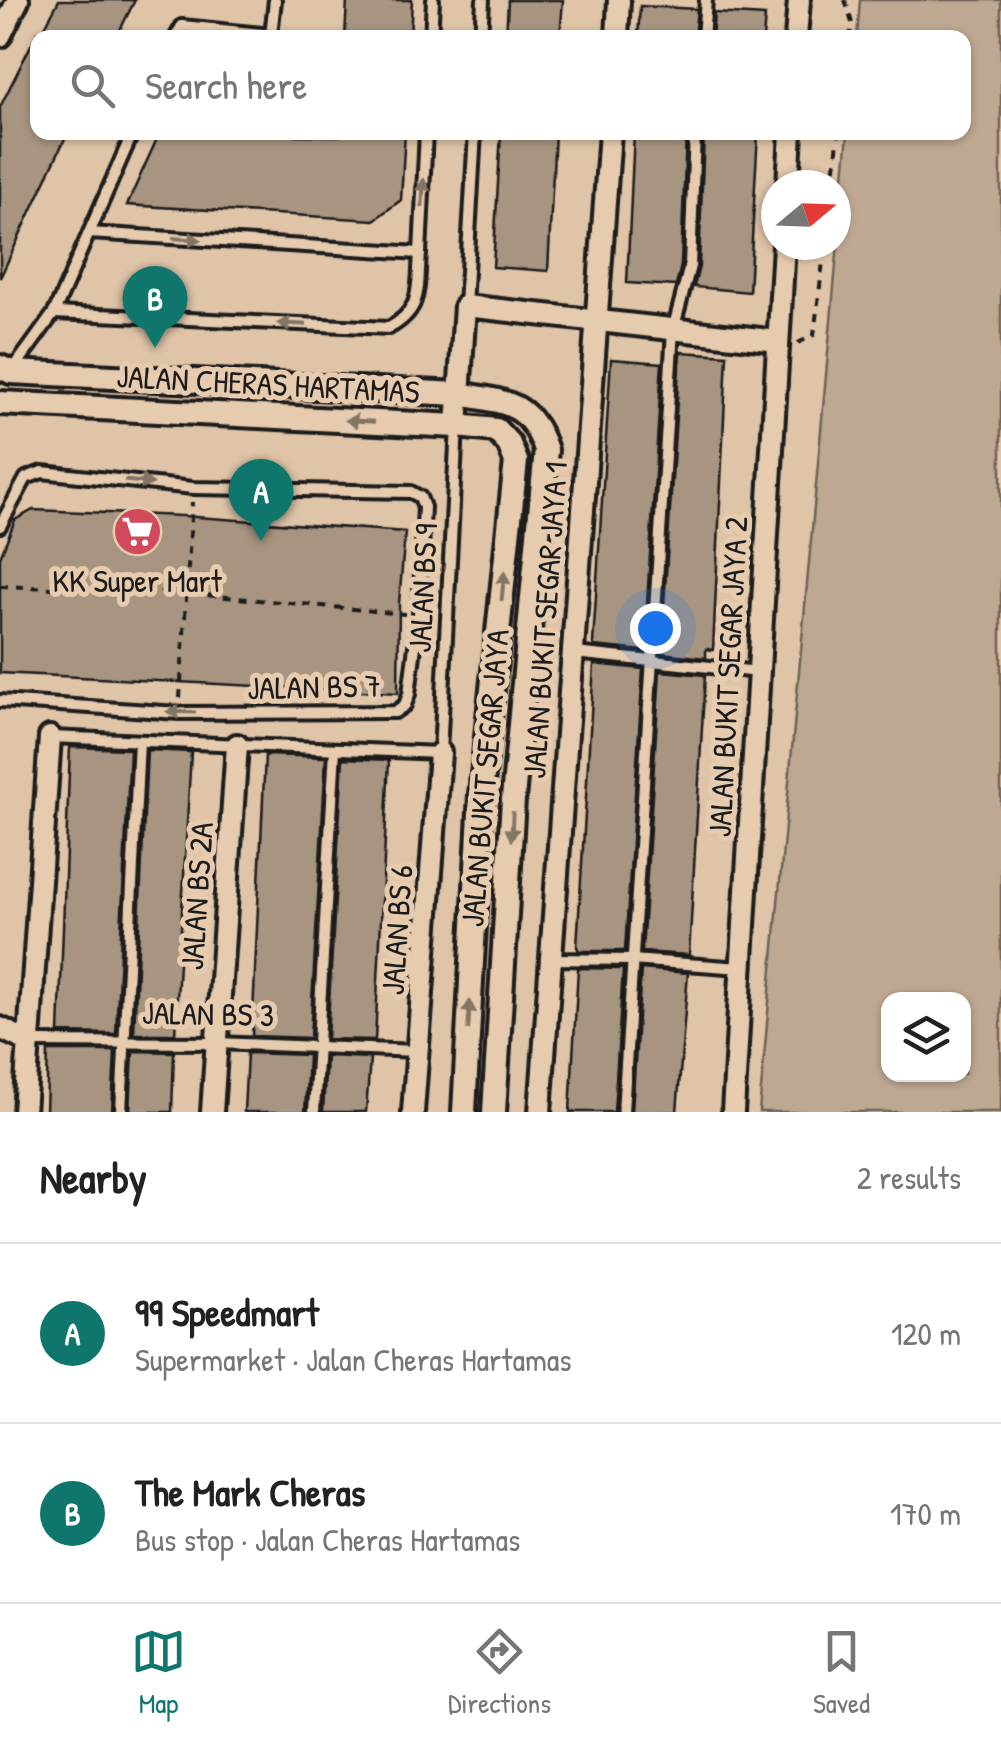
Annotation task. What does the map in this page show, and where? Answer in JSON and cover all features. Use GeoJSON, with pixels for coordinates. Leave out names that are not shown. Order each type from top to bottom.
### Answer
{"type":"FeatureCollection","features":[{"type":"Feature","properties":{"kind":"street"},"geometry":{"type":"LineString","coordinates":[[0,36],[18,0]]}},
{"type":"Feature","properties":{"kind":"street"},"geometry":{"type":"LineString","coordinates":[[617,30],[619,0]]}},
{"type":"Feature","properties":{"kind":"street"},"geometry":{"type":"LineString","coordinates":[[796,0],[796,30]]}},
{"type":"Feature","properties":{"kind":"street","name":"JALAN BUKIT SEGAR JAYA 1"},"geometry":{"type":"LineString","coordinates":[[540,1112],[609,140]]}},
{"type":"Feature","properties":{"kind":"street"},"geometry":{"type":"LineString","coordinates":[[789,170],[791,140]]}},
{"type":"Feature","properties":{"kind":"street","name":"JALAN BUKIT SEGAR JAYA 2"},"geometry":{"type":"LineString","coordinates":[[732,1112],[783,260]]}},
{"type":"Feature","properties":{"kind":"street"},"geometry":{"type":"LineString","coordinates":[[457,426],[464,306],[778,342]]}},
{"type":"Feature","properties":{"kind":"street"},"geometry":{"type":"LineString","coordinates":[[0,394],[6,370]]}},
{"type":"Feature","properties":{"kind":"street","name":"JALAN CHERAS HARTAMAS"},"geometry":{"type":"LineString","coordinates":[[6,370],[459,394],[513,403],[537,424],[546,450]]}},
{"type":"Feature","properties":{"kind":"street","name":"JALAN CHERAS HARTAMAS"},"geometry":{"type":"LineString","coordinates":[[0,403],[496,430],[509,444],[516,461]]}},
{"type":"Feature","properties":{"kind":"street","name":"JALAN BUKIT SEGAR JAYA"},"geometry":{"type":"LineString","coordinates":[[494,1112],[514,799],[546,450]]}},
{"type":"Feature","properties":{"kind":"street","name":"JALAN BUKIT SEGAR JAYA"},"geometry":{"type":"LineString","coordinates":[[464,1112],[481,794],[516,461]]}},
{"type":"Feature","properties":{"kind":"street"},"geometry":{"type":"LineString","coordinates":[[24,1112],[50,737]]}},
{"type":"Feature","properties":{"kind":"street","name":"JALAN BS 2A"},"geometry":{"type":"LineString","coordinates":[[212,1112],[237,745]]}},
{"type":"Feature","properties":{"kind":"street","name":"JALAN BS 6"},"geometry":{"type":"LineString","coordinates":[[414,1112],[440,753]]}},
{"type":"Feature","properties":{"kind":"street","name":"JALAN BS 3"},"geometry":{"type":"LineString","coordinates":[[0,1028],[29,1042]]}},
{"type":"Feature","properties":{"kind":"lane"},"geometry":{"type":"LineString","coordinates":[[272,30],[275,0]]}},
{"type":"Feature","properties":{"kind":"lane"},"geometry":{"type":"LineString","coordinates":[[431,30],[433,0]]}},
{"type":"Feature","properties":{"kind":"lane"},"geometry":{"type":"LineString","coordinates":[[481,30],[483,0]]}},
{"type":"Feature","properties":{"kind":"lane"},"geometry":{"type":"LineString","coordinates":[[704,30],[706,0]]}},
{"type":"Feature","properties":{"kind":"lane"},"geometry":{"type":"LineString","coordinates":[[180,30],[182,26],[222,30]]}},
{"type":"Feature","properties":{"kind":"lane"},"geometry":{"type":"LineString","coordinates":[[6,370],[54,313],[130,140]]}},
{"type":"Feature","properties":{"kind":"lane"},"geometry":{"type":"LineString","coordinates":[[54,313],[389,328],[405,320],[415,308],[426,140]]}},
{"type":"Feature","properties":{"kind":"lane"},"geometry":{"type":"LineString","coordinates":[[464,306],[474,140]]}},
{"type":"Feature","properties":{"kind":"lane"},"geometry":{"type":"LineString","coordinates":[[623,1112],[674,330],[690,266],[694,140]]}},
{"type":"Feature","properties":{"kind":"lane"},"geometry":{"type":"LineString","coordinates":[[90,233],[420,254]]}},
{"type":"Feature","properties":{"kind":"lane","name":"JALAN BS 9"},"geometry":{"type":"LineString","coordinates":[[440,753],[457,426]]}},
{"type":"Feature","properties":{"kind":"lane"},"geometry":{"type":"LineString","coordinates":[[0,526],[26,478],[42,472],[193,488]]}},
{"type":"Feature","properties":{"kind":"lane","name":"JALAN BS 7"},"geometry":{"type":"LineString","coordinates":[[0,701],[179,713],[395,712],[405,704],[420,615],[424,507],[420,497],[410,492],[193,488]]}},
{"type":"Feature","properties":{"kind":"lane"},"geometry":{"type":"LineString","coordinates":[[572,653],[759,672]]}},
{"type":"Feature","properties":{"kind":"lane"},"geometry":{"type":"LineString","coordinates":[[50,737],[440,753]]}},
{"type":"Feature","properties":{"kind":"lane"},"geometry":{"type":"LineString","coordinates":[[122,1112],[138,741]]}},
{"type":"Feature","properties":{"kind":"lane"},"geometry":{"type":"LineString","coordinates":[[314,1112],[336,749]]}},
{"type":"Feature","properties":{"kind":"lane"},"geometry":{"type":"LineString","coordinates":[[551,959],[741,968]]}},
{"type":"Feature","properties":{"kind":"lane","name":"JALAN BS 3"},"geometry":{"type":"LineString","coordinates":[[29,1042],[217,1043],[418,1051]]}},
{"type":"Feature","properties":{"kind":"path"},"geometry":{"type":"LineString","coordinates":[[845,0],[851,30]]}},
{"type":"Feature","properties":{"kind":"path"},"geometry":{"type":"LineString","coordinates":[[834,170],[838,140]]}},
{"type":"Feature","properties":{"kind":"path"},"geometry":{"type":"LineString","coordinates":[[778,342],[798,343],[814,335],[823,260]]}},
{"type":"Feature","properties":{"kind":"path"},"geometry":{"type":"LineString","coordinates":[[179,713],[193,488]]}},
{"type":"Feature","properties":{"kind":"path"},"geometry":{"type":"LineString","coordinates":[[0,586],[185,593],[420,615]]}},
{"type":"Feature","properties":{"kind":"shaded area"},"geometry":{"type":"Polygon","coordinates":[[[860,0],[1001,0],[1001,1112],[759,1112],[836,260],[851,260],[851,170],[845,170],[847,140],[971,140],[971,30],[858,30],[860,0]]]}},
{"type":"Feature","properties":{"kind":"building"},"geometry":{"type":"Polygon","coordinates":[[[59,0],[135,0],[120,30],[43,30],[59,0]]]}},
{"type":"Feature","properties":{"kind":"building"},"geometry":{"type":"Polygon","coordinates":[[[347,0],[412,0],[410,30],[345,30],[347,0]]]}},
{"type":"Feature","properties":{"kind":"building"},"geometry":{"type":"Polygon","coordinates":[[[508,0],[563,0],[561,30],[506,30],[508,0]]]}},
{"type":"Feature","properties":{"kind":"building"},"geometry":{"type":"Polygon","coordinates":[[[640,6],[697,9],[695,30],[638,30],[640,6]]]}},
{"type":"Feature","properties":{"kind":"building"},"geometry":{"type":"Polygon","coordinates":[[[714,13],[765,16],[764,30],[713,30],[714,13]]]}},
{"type":"Feature","properties":{"kind":"building"},"geometry":{"type":"Polygon","coordinates":[[[30,47],[30,140],[64,140],[0,278],[0,107],[30,47]]]}},
{"type":"Feature","properties":{"kind":"building"},"geometry":{"type":"Polygon","coordinates":[[[156,140],[405,140],[401,200],[374,220],[127,205],[156,140]]]}},
{"type":"Feature","properties":{"kind":"building"},"geometry":{"type":"Polygon","coordinates":[[[501,140],[555,140],[548,271],[493,267],[501,140]]]}},
{"type":"Feature","properties":{"kind":"building"},"geometry":{"type":"Polygon","coordinates":[[[634,140],[686,140],[681,265],[676,286],[627,283],[634,140]]]}},
{"type":"Feature","properties":{"kind":"building"},"geometry":{"type":"Polygon","coordinates":[[[704,140],[758,140],[749,292],[694,287],[699,266],[704,140]]]}},
{"type":"Feature","properties":{"kind":"building"},"geometry":{"type":"Polygon","coordinates":[[[680,352],[727,355],[713,650],[706,649],[706,658],[661,653],[680,352]]]}},
{"type":"Feature","properties":{"kind":"building"},"geometry":{"type":"Polygon","coordinates":[[[611,359],[662,363],[644,651],[593,643],[611,359]]]}},
{"type":"Feature","properties":{"kind":"building"},"geometry":{"type":"Polygon","coordinates":[[[33,510],[405,532],[398,693],[0,673],[0,557],[15,520],[33,510]]]}},
{"type":"Feature","properties":{"kind":"building"},"geometry":{"type":"Polygon","coordinates":[[[594,664],[643,669],[625,951],[579,951],[577,947],[594,664]]]}},
{"type":"Feature","properties":{"kind":"building"},"geometry":{"type":"Polygon","coordinates":[[[660,671],[705,675],[689,955],[642,952],[660,671]]]}},
{"type":"Feature","properties":{"kind":"building"},"geometry":{"type":"Polygon","coordinates":[[[70,747],[130,749],[116,1034],[59,1033],[70,747]]]}},
{"type":"Feature","properties":{"kind":"building"},"geometry":{"type":"Polygon","coordinates":[[[147,750],[191,752],[175,1034],[134,1034],[147,750]]]}},
{"type":"Feature","properties":{"kind":"building"},"geometry":{"type":"Polygon","coordinates":[[[265,755],[326,757],[310,1038],[252,1036],[265,755]]]}},
{"type":"Feature","properties":{"kind":"building"},"geometry":{"type":"Polygon","coordinates":[[[343,758],[389,760],[375,1040],[327,1039],[343,758]]]}},
{"type":"Feature","properties":{"kind":"building"},"geometry":{"type":"Polygon","coordinates":[[[578,968],[623,969],[614,1112],[570,1112],[578,968]]]}},
{"type":"Feature","properties":{"kind":"building"},"geometry":{"type":"Polygon","coordinates":[[[641,969],[688,973],[677,1112],[632,1112],[641,969]]]}},
{"type":"Feature","properties":{"kind":"building"},"geometry":{"type":"Polygon","coordinates":[[[48,1051],[115,1051],[112,1112],[46,1112],[48,1051]]]}},
{"type":"Feature","properties":{"kind":"building"},"geometry":{"type":"Polygon","coordinates":[[[133,1051],[174,1052],[172,1112],[130,1112],[133,1051]]]}},
{"type":"Feature","properties":{"kind":"building"},"geometry":{"type":"Polygon","coordinates":[[[247,1053],[308,1055],[305,1112],[244,1112],[247,1053]]]}},
{"type":"Feature","properties":{"kind":"building"},"geometry":{"type":"Polygon","coordinates":[[[326,1056],[370,1058],[366,1112],[323,1112],[326,1056]]]}},
{"type":"Feature","properties":{"kind":"place","name":"The Mark Cheras"},"geometry":{"type":"Point","coordinates":[155,348]}},
{"type":"Feature","properties":{"kind":"place","name":"KK Super Mart"},"geometry":{"type":"Point","coordinates":[137,531]}},
{"type":"Feature","properties":{"kind":"place","name":"99 Speedmart"},"geometry":{"type":"Point","coordinates":[261,541]}}]}
